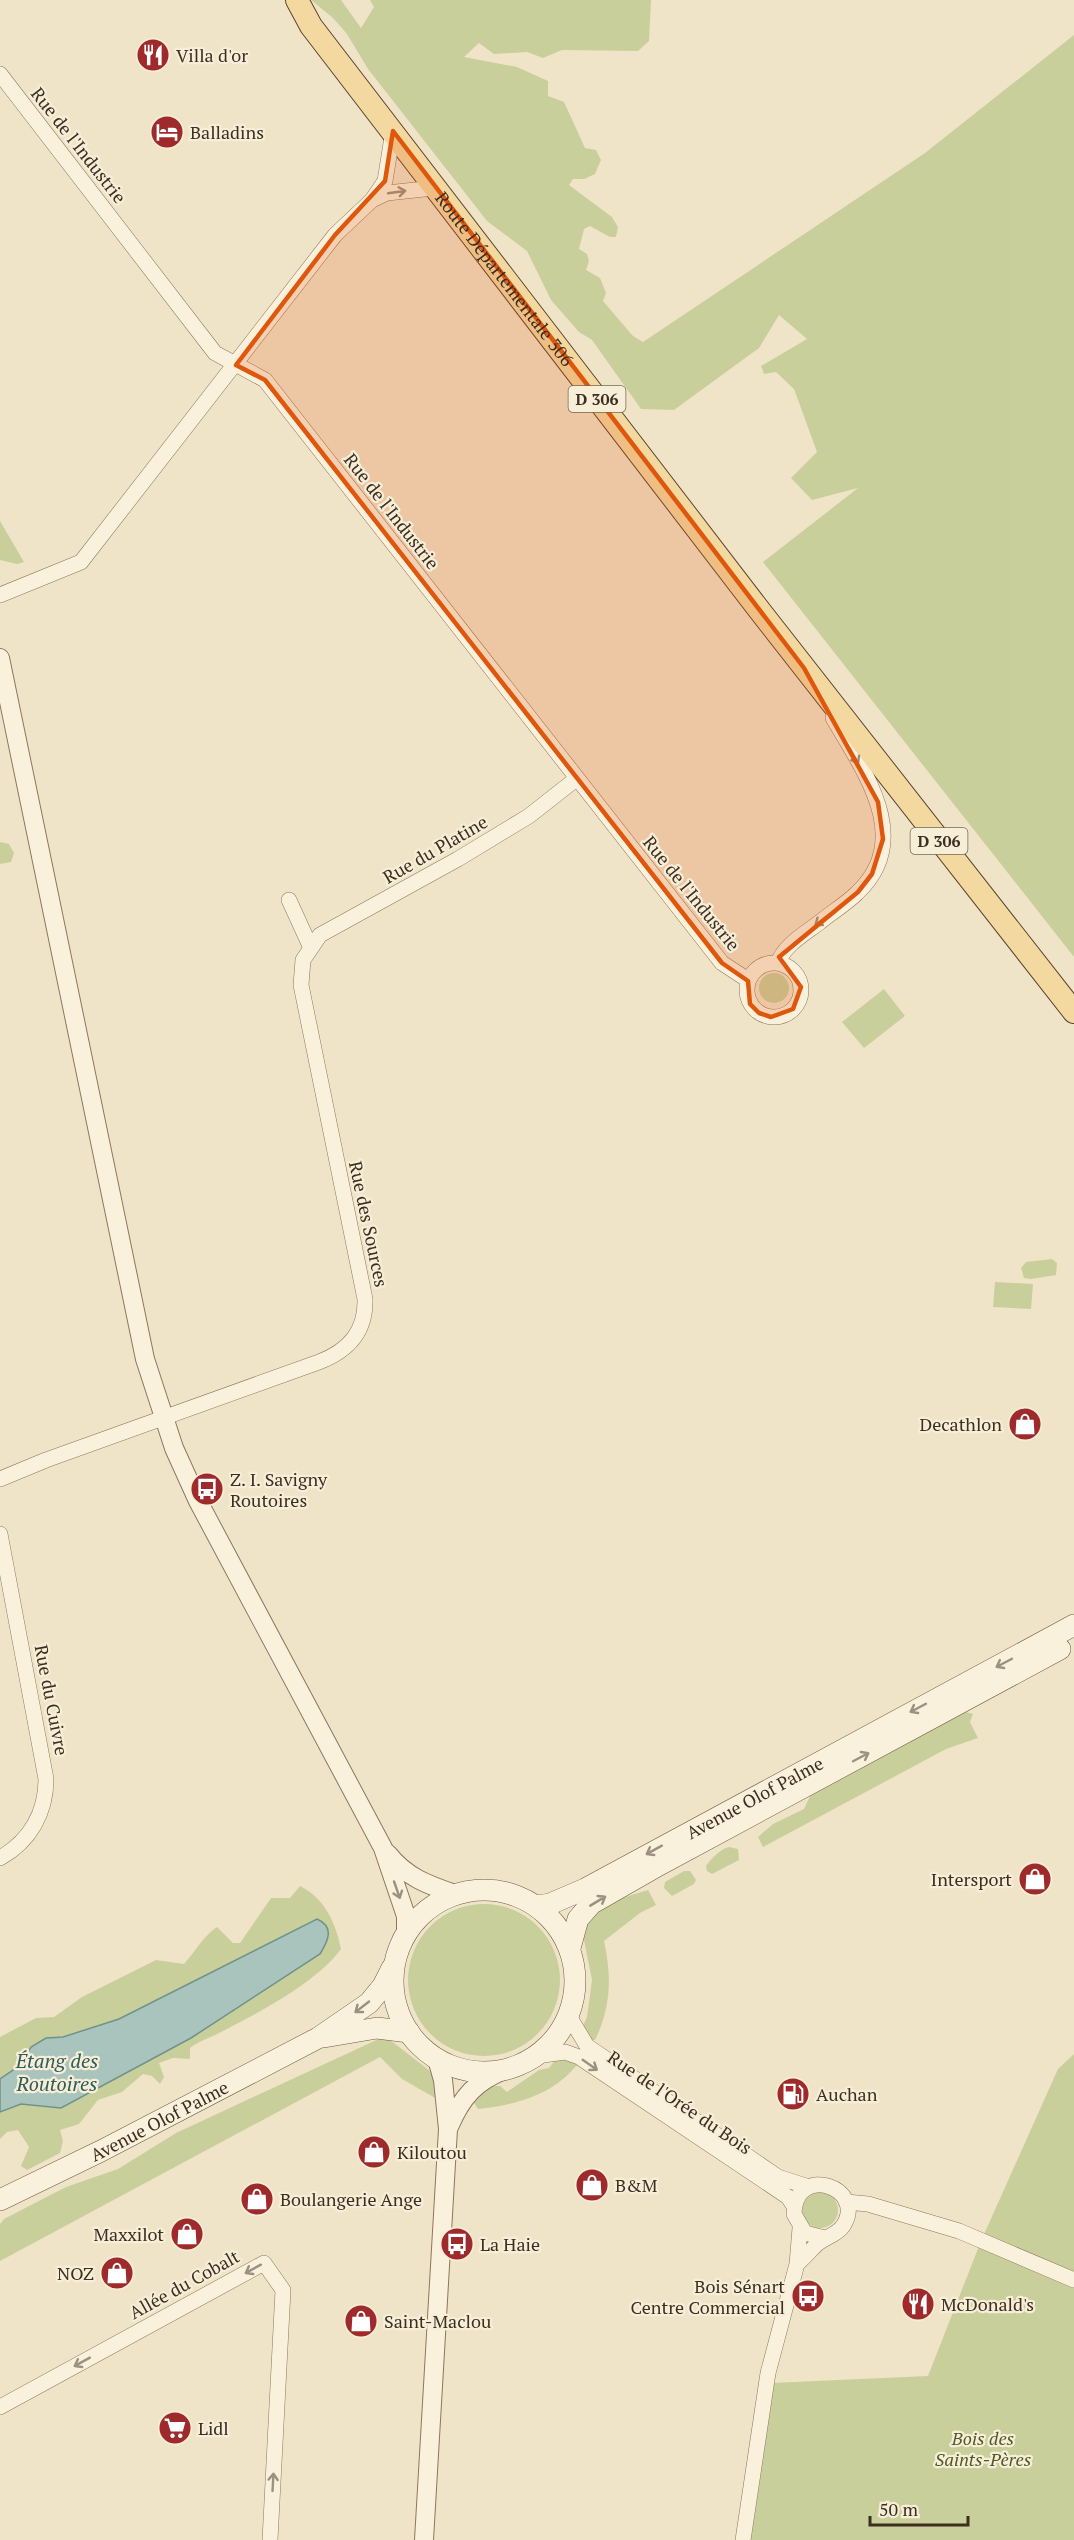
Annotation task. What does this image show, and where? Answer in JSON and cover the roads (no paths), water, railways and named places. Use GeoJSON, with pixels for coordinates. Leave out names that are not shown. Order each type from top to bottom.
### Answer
{"type":"FeatureCollection","features":[{"type":"Feature","properties":{"kind":"main road","name":"D 306"},"geometry":{"type":"LineString","coordinates":[[280,0],[310,26]]}},
{"type":"Feature","properties":{"kind":"main road","name":"Route Départementale 306"},"geometry":{"type":"LineString","coordinates":[[297,0],[310,26],[393,131],[434,188],[804,669]]}},
{"type":"Feature","properties":{"kind":"main road","name":"D 306"},"geometry":{"type":"LineString","coordinates":[[804,669],[1074,1012]]}},
{"type":"Feature","properties":{"kind":"main road"},"geometry":{"type":"LineString","coordinates":[[972,1688],[1074,1625]]}},
{"type":"Feature","properties":{"kind":"main road"},"geometry":{"type":"LineString","coordinates":[[972,1688],[1074,1641]]}},
{"type":"Feature","properties":{"kind":"main road","name":"Avenue Olof Palme"},"geometry":{"type":"LineString","coordinates":[[537,1906],[556,1902],[585,1889],[972,1688]]}},
{"type":"Feature","properties":{"kind":"main road","name":"Avenue Olof Palme"},"geometry":{"type":"LineString","coordinates":[[570,1948],[578,1918],[591,1905],[972,1688]]}},
{"type":"Feature","properties":{"kind":"main road"},"geometry":{"type":"LineString","coordinates":[[476,1889],[497,1890],[518,1895],[537,1906],[557,1925],[570,1948],[576,1975],[569,2016],[555,2038],[536,2056],[507,2069],[471,2071],[437,2059],[421,2047],[409,2032],[395,2000],[394,1964],[406,1934],[427,1910],[455,1894],[476,1889]]}},
{"type":"Feature","properties":{"kind":"main road","name":"Avenue Olof Palme"},"geometry":{"type":"LineString","coordinates":[[0,2200],[102,2151],[318,2038],[369,2003],[383,1986],[394,1964]]}},
{"type":"Feature","properties":{"kind":"main road","name":"Avenue Olof Palme"},"geometry":{"type":"LineString","coordinates":[[318,2038],[377,2028],[409,2032]]}},
{"type":"Feature","properties":{"kind":"street","name":"Rue de l'Industrie"},"geometry":{"type":"LineString","coordinates":[[0,74],[215,353],[265,380],[722,963],[748,980]]}},
{"type":"Feature","properties":{"kind":"street"},"geometry":{"type":"LineString","coordinates":[[0,595],[81,562],[335,235],[372,200],[385,181],[393,131]]}},
{"type":"Feature","properties":{"kind":"street"},"geometry":{"type":"LineString","coordinates":[[372,200],[387,193],[434,188]]}},
{"type":"Feature","properties":{"kind":"street"},"geometry":{"type":"LineString","coordinates":[[0,658],[136,1318],[164,1419],[198,1501],[383,1848],[406,1916],[406,1934]]}},
{"type":"Feature","properties":{"kind":"street"},"geometry":{"type":"LineString","coordinates":[[778,963],[781,955],[794,941],[858,892],[879,859],[883,839],[883,823],[871,784],[804,669]]}},
{"type":"Feature","properties":{"kind":"street","name":"Rue du Platine"},"geometry":{"type":"LineString","coordinates":[[309,946],[320,935],[448,865],[529,816],[576,779]]}},
{"type":"Feature","properties":{"kind":"street"},"geometry":{"type":"LineString","coordinates":[[289,900],[309,946]]}},
{"type":"Feature","properties":{"kind":"street","name":"Rue des Sources"},"geometry":{"type":"LineString","coordinates":[[0,1479],[46,1460],[336,1356],[354,1340],[362,1327],[365,1299],[301,985],[303,960],[309,946]]}},
{"type":"Feature","properties":{"kind":"street"},"geometry":{"type":"LineString","coordinates":[[766,963],[778,963],[789,967],[797,975],[801,987],[800,999],[793,1009],[783,1015],[771,1017],[759,1013],[750,1004],[747,992],[748,980],[755,970],[766,963]]}},
{"type":"Feature","properties":{"kind":"street","name":"Rue du Cuivre"},"geometry":{"type":"LineString","coordinates":[[0,1534],[44,1765],[46,1791],[35,1826],[24,1840],[0,1858]]}},
{"type":"Feature","properties":{"kind":"street"},"geometry":{"type":"LineString","coordinates":[[383,1848],[405,1872],[417,1880],[455,1894]]}},
{"type":"Feature","properties":{"kind":"street","name":"Rue de l'Orée du Bois"},"geometry":{"type":"LineString","coordinates":[[569,2016],[587,2046],[778,2177],[809,2187]]}},
{"type":"Feature","properties":{"kind":"street","name":"Rue de l'Orée du Bois"},"geometry":{"type":"LineString","coordinates":[[536,2056],[565,2052],[579,2057],[788,2197],[794,2206]]}},
{"type":"Feature","properties":{"kind":"street"},"geometry":{"type":"LineString","coordinates":[[424,2540],[448,2129],[443,2080],[437,2059]]}},
{"type":"Feature","properties":{"kind":"street"},"geometry":{"type":"LineString","coordinates":[[448,2129],[466,2094],[488,2076],[507,2069]]}},
{"type":"Feature","properties":{"kind":"street"},"geometry":{"type":"LineString","coordinates":[[797,2264],[825,2238],[841,2229],[846,2221],[846,2202],[834,2187],[817,2184],[802,2192],[794,2206],[796,2221],[800,2228],[811,2236],[825,2238]]}},
{"type":"Feature","properties":{"kind":"street"},"geometry":{"type":"LineString","coordinates":[[846,2202],[868,2205],[959,2231],[1074,2280]]}},
{"type":"Feature","properties":{"kind":"street"},"geometry":{"type":"LineString","coordinates":[[743,2540],[770,2365],[797,2264],[800,2228]]}},
{"type":"Feature","properties":{"kind":"street","name":"Allée du Cobalt"},"geometry":{"type":"LineString","coordinates":[[0,2407],[264,2263],[283,2290],[270,2540]]}},
{"type":"Feature","properties":{"kind":"water","name":"Étang des Routoires"},"geometry":{"type":"Polygon","coordinates":[[[317,1919],[323,1922],[328,1930],[327,1939],[320,1954],[191,2038],[61,2108],[21,2104],[0,2112],[0,2079],[22,2064],[31,2047],[46,2038],[63,2037],[119,2019],[317,1919]]]}},
{"type":"Feature","properties":{"kind":"place","name":"Villa d'or"},"geometry":{"type":"Point","coordinates":[153,55]}},
{"type":"Feature","properties":{"kind":"place","name":"Balladins"},"geometry":{"type":"Point","coordinates":[167,132]}},
{"type":"Feature","properties":{"kind":"place","name":"Decathlon"},"geometry":{"type":"Point","coordinates":[1025,1424]}},
{"type":"Feature","properties":{"kind":"place","name":"Z. I. Savigny Routoires"},"geometry":{"type":"Point","coordinates":[207,1489]}},
{"type":"Feature","properties":{"kind":"place","name":"Intersport"},"geometry":{"type":"Point","coordinates":[1035,1879]}},
{"type":"Feature","properties":{"kind":"place","name":"Auchan"},"geometry":{"type":"Point","coordinates":[793,2094]}},
{"type":"Feature","properties":{"kind":"place","name":"Kiloutou"},"geometry":{"type":"Point","coordinates":[374,2152]}},
{"type":"Feature","properties":{"kind":"place","name":"B&M"},"geometry":{"type":"Point","coordinates":[592,2185]}},
{"type":"Feature","properties":{"kind":"place","name":"Boulangerie Ange"},"geometry":{"type":"Point","coordinates":[257,2199]}},
{"type":"Feature","properties":{"kind":"place","name":"Maxxilot"},"geometry":{"type":"Point","coordinates":[187,2234]}},
{"type":"Feature","properties":{"kind":"place","name":"La Haie"},"geometry":{"type":"Point","coordinates":[457,2244]}},
{"type":"Feature","properties":{"kind":"place","name":"NOZ"},"geometry":{"type":"Point","coordinates":[117,2273]}},
{"type":"Feature","properties":{"kind":"place","name":"Bois Sénart Centre Commercial"},"geometry":{"type":"Point","coordinates":[808,2296]}},
{"type":"Feature","properties":{"kind":"place","name":"McDonald's"},"geometry":{"type":"Point","coordinates":[918,2304]}},
{"type":"Feature","properties":{"kind":"place","name":"Saint-Maclou"},"geometry":{"type":"Point","coordinates":[361,2321]}},
{"type":"Feature","properties":{"kind":"place","name":"Lidl"},"geometry":{"type":"Point","coordinates":[175,2428]}},
{"type":"Feature","properties":{"kind":"park label","name":"Bois des Saints-Pères"},"geometry":{"type":"Point","coordinates":[983,2448]}}]}
